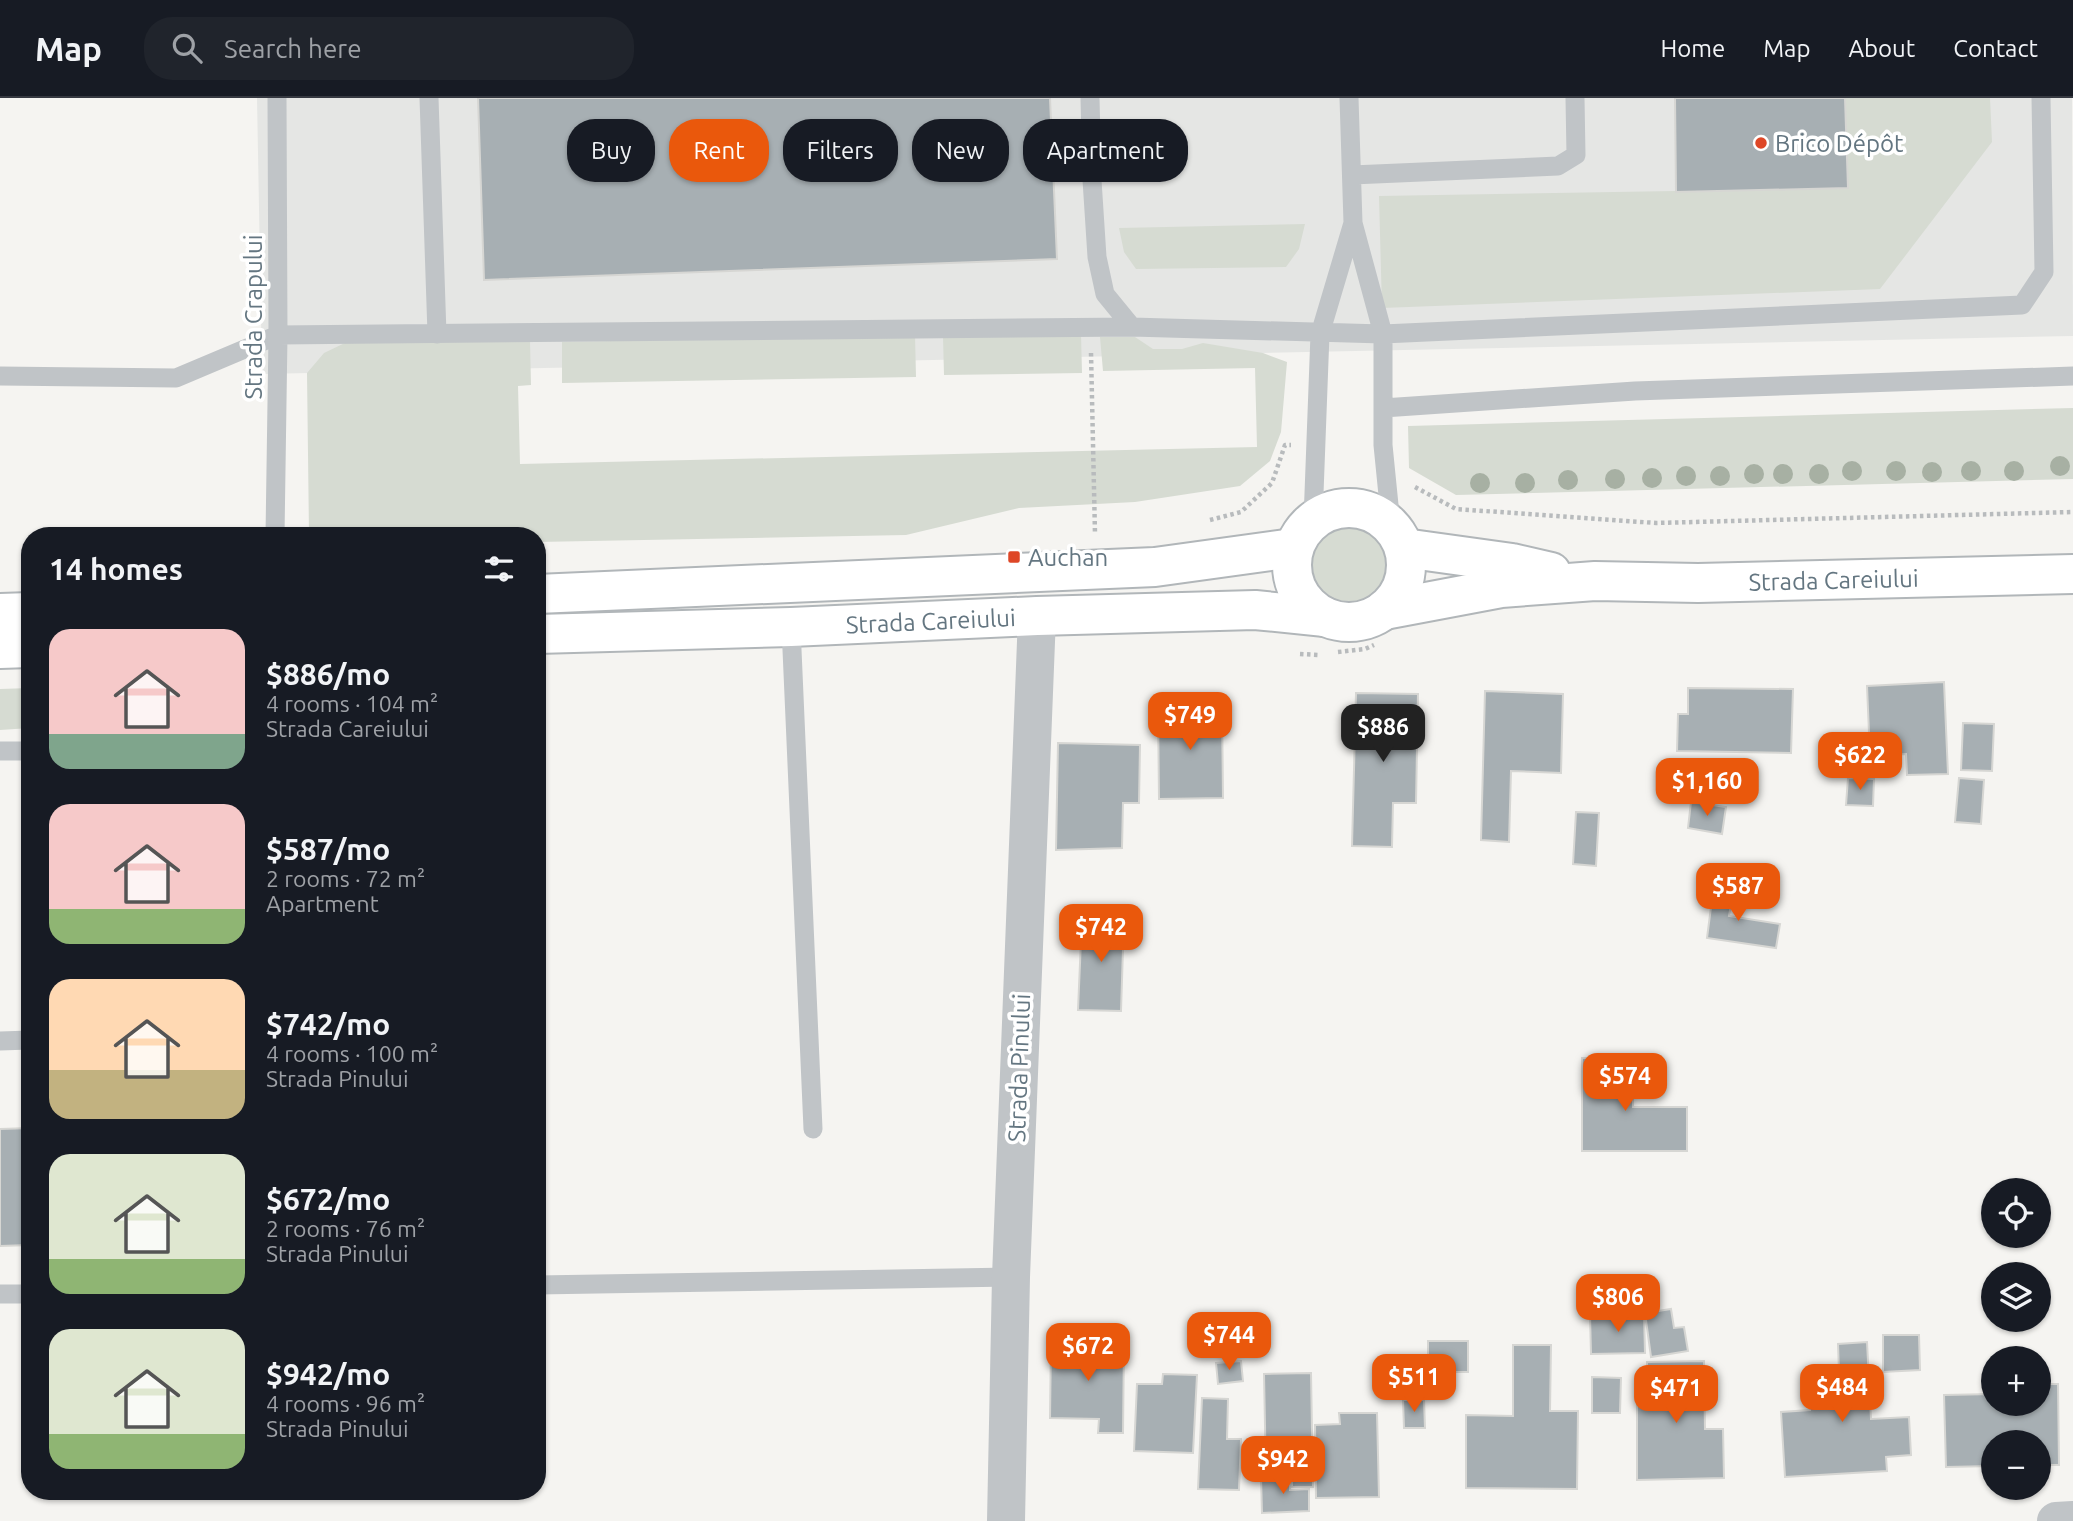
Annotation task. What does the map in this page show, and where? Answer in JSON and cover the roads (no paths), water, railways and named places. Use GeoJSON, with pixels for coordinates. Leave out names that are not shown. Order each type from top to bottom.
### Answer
{"type":"FeatureCollection","features":[{"type":"Feature","properties":{"kind":"main road"},"geometry":{"type":"LineString","coordinates":[[1361,509],[1377,515],[1397,537],[1406,565],[1404,583],[1396,598],[1384,610],[1371,618],[1340,622],[1308,607],[1297,590],[1292,572],[1303,534],[1327,511],[1361,509]]}},
{"type":"Feature","properties":{"kind":"main road","name":"Strada Careiului"},"geometry":{"type":"LineString","coordinates":[[546,594],[1155,566],[1303,534]]}},
{"type":"Feature","properties":{"kind":"main road","name":"Strada Careiului"},"geometry":{"type":"LineString","coordinates":[[1397,537],[1595,581]]}},
{"type":"Feature","properties":{"kind":"main road","name":"Strada Careiului"},"geometry":{"type":"LineString","coordinates":[[1384,610],[1501,588],[1595,581],[1698,583],[2073,574]]}},
{"type":"Feature","properties":{"kind":"main road","name":"Strada Careiului"},"geometry":{"type":"LineString","coordinates":[[546,634],[1255,610],[1325,617]]}},
{"type":"Feature","properties":{"kind":"main road"},"geometry":{"type":"LineString","coordinates":[[0,613],[21,612]]}},
{"type":"Feature","properties":{"kind":"main road"},"geometry":{"type":"LineString","coordinates":[[0,649],[21,648]]}},
{"type":"Feature","properties":{"kind":"street","name":"Strada Pinului"},"geometry":{"type":"LineString","coordinates":[[1006,1521],[1011,1278],[1037,616]]}},
{"type":"Feature","properties":{"kind":"street"},"geometry":{"type":"LineString","coordinates":[[2056,1521],[2073,1520]]}},
{"type":"Feature","properties":{"kind":"lane","name":"Strada Crapului"},"geometry":{"type":"LineString","coordinates":[[275,527],[277,98]]}},
{"type":"Feature","properties":{"kind":"lane"},"geometry":{"type":"LineString","coordinates":[[429,98],[437,334]]}},
{"type":"Feature","properties":{"kind":"lane"},"geometry":{"type":"LineString","coordinates":[[1090,98],[1091,180],[1097,257],[1105,294],[1132,327]]}},
{"type":"Feature","properties":{"kind":"lane"},"geometry":{"type":"LineString","coordinates":[[1349,98],[1353,222],[1383,334],[1383,445],[1397,537]]}},
{"type":"Feature","properties":{"kind":"lane"},"geometry":{"type":"LineString","coordinates":[[1352,175],[1558,166],[1576,155],[1575,98]]}},
{"type":"Feature","properties":{"kind":"lane"},"geometry":{"type":"LineString","coordinates":[[0,376],[176,378],[278,335],[1132,327],[1383,334],[2022,305],[2044,272],[2041,98]]}},
{"type":"Feature","properties":{"kind":"lane"},"geometry":{"type":"LineString","coordinates":[[1303,534],[1320,334],[1353,222]]}},
{"type":"Feature","properties":{"kind":"lane"},"geometry":{"type":"LineString","coordinates":[[1383,408],[1634,391],[2073,376]]}},
{"type":"Feature","properties":{"kind":"lane"},"geometry":{"type":"LineString","coordinates":[[791,627],[813,1129]]}},
{"type":"Feature","properties":{"kind":"lane"},"geometry":{"type":"LineString","coordinates":[[0,751],[21,751]]}},
{"type":"Feature","properties":{"kind":"lane"},"geometry":{"type":"LineString","coordinates":[[0,1041],[21,1040]]}},
{"type":"Feature","properties":{"kind":"lane"},"geometry":{"type":"LineString","coordinates":[[546,1285],[1011,1278]]}},
{"type":"Feature","properties":{"kind":"lane"},"geometry":{"type":"LineString","coordinates":[[0,1294],[21,1294]]}},
{"type":"Feature","properties":{"kind":"place","name":"Brico Dépôt"},"geometry":{"type":"Point","coordinates":[1761,143]}},
{"type":"Feature","properties":{"kind":"place","name":"Auchan"},"geometry":{"type":"Point","coordinates":[1014,557]}}]}
